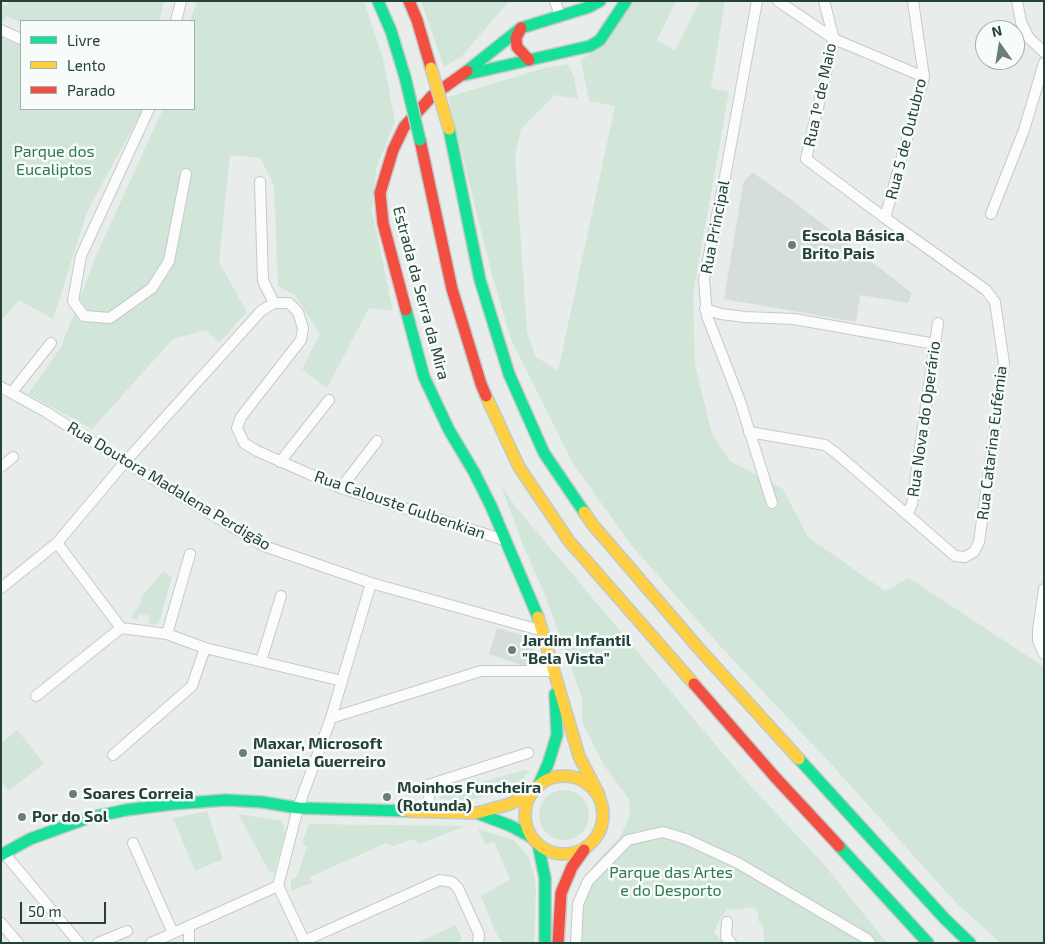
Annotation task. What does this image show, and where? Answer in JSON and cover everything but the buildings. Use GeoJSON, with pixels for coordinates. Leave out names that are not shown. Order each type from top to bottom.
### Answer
{"type":"FeatureCollection","features":[{"type":"Feature","properties":{"kind":"main road"},"geometry":{"type":"LineString","coordinates":[[378,1],[390,31],[404,77],[420,140],[452,289],[480,384],[519,467],[569,541],[775,777],[928,943]]}},
{"type":"Feature","properties":{"kind":"main road"},"geometry":{"type":"LineString","coordinates":[[409,1],[432,68],[448,130],[480,280],[509,374],[544,453],[593,525],[696,644],[938,912],[970,943]]}},
{"type":"Feature","properties":{"kind":"main road"},"geometry":{"type":"LineString","coordinates":[[606,32],[626,1]]}},
{"type":"Feature","properties":{"kind":"main road"},"geometry":{"type":"LineString","coordinates":[[529,60],[517,47],[516,38],[521,28],[589,7],[602,9],[608,20],[606,32]]}},
{"type":"Feature","properties":{"kind":"main road","name":"Estrada da Serra da Mira"},"geometry":{"type":"LineString","coordinates":[[521,28],[461,76],[432,96],[404,127],[392,150],[380,193],[383,223],[424,377],[449,430],[474,472],[491,506],[533,604],[554,671]]}},
{"type":"Feature","properties":{"kind":"main road","name":"Estrada da Serra da Mira"},"geometry":{"type":"LineString","coordinates":[[461,76],[590,46],[600,40],[606,32]]}},
{"type":"Feature","properties":{"kind":"main road"},"geometry":{"type":"LineString","coordinates":[[3,854],[30,839],[88,818],[126,810],[182,803],[226,800],[262,802],[298,808],[477,813],[510,804],[530,794],[539,784],[548,764],[557,735],[554,671]]}},
{"type":"Feature","properties":{"kind":"main road"},"geometry":{"type":"LineString","coordinates":[[554,671],[579,756],[603,806],[604,819],[601,831],[594,842],[584,850],[572,867],[561,893],[558,943]]}},
{"type":"Feature","properties":{"kind":"main road"},"geometry":{"type":"LineString","coordinates":[[539,784],[550,778],[564,775],[578,778],[590,784],[598,795]]}},
{"type":"Feature","properties":{"kind":"main road"},"geometry":{"type":"LineString","coordinates":[[530,794],[524,816],[526,827],[535,841],[546,878],[545,943]]}},
{"type":"Feature","properties":{"kind":"main road"},"geometry":{"type":"LineString","coordinates":[[477,813],[511,826],[549,852],[573,854],[584,850]]}},
{"type":"Feature","properties":{"kind":"street"},"geometry":{"type":"LineString","coordinates":[[176,20],[181,1]]}},
{"type":"Feature","properties":{"kind":"street"},"geometry":{"type":"LineString","coordinates":[[555,1],[560,16]]}},
{"type":"Feature","properties":{"kind":"street","name":"Rua Principal"},"geometry":{"type":"LineString","coordinates":[[756,1],[704,279],[705,309],[740,401],[772,503]]}},
{"type":"Feature","properties":{"kind":"street"},"geometry":{"type":"LineString","coordinates":[[778,1],[834,40],[924,77]]}},
{"type":"Feature","properties":{"kind":"street","name":"Rua 1º de Maio"},"geometry":{"type":"LineString","coordinates":[[806,159],[834,40],[824,1]]}},
{"type":"Feature","properties":{"kind":"street","name":"Rua 5 de Outubro"},"geometry":{"type":"LineString","coordinates":[[885,218],[924,77],[914,1]]}},
{"type":"Feature","properties":{"kind":"street"},"geometry":{"type":"LineString","coordinates":[[1017,1],[1021,22],[1029,38],[1044,52]]}},
{"type":"Feature","properties":{"kind":"street"},"geometry":{"type":"LineString","coordinates":[[1,30],[20,39]]}},
{"type":"Feature","properties":{"kind":"street"},"geometry":{"type":"LineString","coordinates":[[992,214],[1040,93],[1044,63]]}},
{"type":"Feature","properties":{"kind":"street"},"geometry":{"type":"LineString","coordinates":[[149,110],[81,256],[73,301],[84,316],[110,318],[152,288],[169,261],[186,174]]}},
{"type":"Feature","properties":{"kind":"street","name":"Rua Catarina Eufémia"},"geometry":{"type":"LineString","coordinates":[[749,432],[825,445],[955,556],[965,557],[974,552],[979,542],[1004,363],[995,302],[986,290],[806,159]]}},
{"type":"Feature","properties":{"kind":"street"},"geometry":{"type":"LineString","coordinates":[[1,588],[57,542],[125,462],[261,311],[274,303],[263,281],[260,182]]}},
{"type":"Feature","properties":{"kind":"street","name":"Rua Calouste Gulbenkian"},"geometry":{"type":"LineString","coordinates":[[274,303],[289,303],[298,312],[303,328],[301,340],[241,417],[237,428],[244,443],[280,462],[341,488],[504,540]]}},
{"type":"Feature","properties":{"kind":"street"},"geometry":{"type":"LineString","coordinates":[[705,309],[721,314],[745,317],[794,319],[935,344]]}},
{"type":"Feature","properties":{"kind":"street","name":"Rua Nova do Operário"},"geometry":{"type":"LineString","coordinates":[[907,515],[912,504],[938,323]]}},
{"type":"Feature","properties":{"kind":"street"},"geometry":{"type":"LineString","coordinates":[[12,392],[51,343]]}},
{"type":"Feature","properties":{"kind":"street","name":"Rua Doutora Madalena Perdigão"},"geometry":{"type":"LineString","coordinates":[[1,387],[264,546],[371,583],[543,631]]}},
{"type":"Feature","properties":{"kind":"street"},"geometry":{"type":"LineString","coordinates":[[280,462],[329,400]]}},
{"type":"Feature","properties":{"kind":"street"},"geometry":{"type":"LineString","coordinates":[[341,488],[377,441]]}},
{"type":"Feature","properties":{"kind":"street"},"geometry":{"type":"LineString","coordinates":[[1,467],[13,458]]}},
{"type":"Feature","properties":{"kind":"street"},"geometry":{"type":"LineString","coordinates":[[57,542],[121,628],[167,634],[205,648],[342,681]]}},
{"type":"Feature","properties":{"kind":"street"},"geometry":{"type":"LineString","coordinates":[[167,634],[190,554]]}},
{"type":"Feature","properties":{"kind":"street"},"geometry":{"type":"LineString","coordinates":[[371,583],[332,718],[298,808],[278,886],[304,942],[440,880],[452,882],[458,888],[479,934],[478,943]]}},
{"type":"Feature","properties":{"kind":"street"},"geometry":{"type":"LineString","coordinates":[[1044,589],[1038,640],[1044,654]]}},
{"type":"Feature","properties":{"kind":"street"},"geometry":{"type":"LineString","coordinates":[[261,661],[281,596]]}},
{"type":"Feature","properties":{"kind":"street"},"geometry":{"type":"LineString","coordinates":[[36,696],[121,628]]}},
{"type":"Feature","properties":{"kind":"street"},"geometry":{"type":"LineString","coordinates":[[113,755],[192,686],[205,648]]}},
{"type":"Feature","properties":{"kind":"street"},"geometry":{"type":"LineString","coordinates":[[332,718],[481,671],[554,671]]}},
{"type":"Feature","properties":{"kind":"street"},"geometry":{"type":"LineString","coordinates":[[430,812],[428,785],[528,753]]}},
{"type":"Feature","properties":{"kind":"street"},"geometry":{"type":"LineString","coordinates":[[576,943],[578,904],[588,881],[628,840],[663,832],[686,839],[738,862],[867,939],[870,943]]}},
{"type":"Feature","properties":{"kind":"street"},"geometry":{"type":"LineString","coordinates":[[133,843],[173,933]]}},
{"type":"Feature","properties":{"kind":"street"},"geometry":{"type":"LineString","coordinates":[[3,854],[79,943]]}},
{"type":"Feature","properties":{"kind":"street"},"geometry":{"type":"LineString","coordinates":[[151,943],[278,886]]}},
{"type":"Feature","properties":{"kind":"street"},"geometry":{"type":"LineString","coordinates":[[727,922],[726,937],[731,943]]}},
{"type":"Feature","properties":{"kind":"street"},"geometry":{"type":"LineString","coordinates":[[1,923],[18,943]]}},
{"type":"Feature","properties":{"kind":"street"},"geometry":{"type":"LineString","coordinates":[[189,943],[190,926]]}},
{"type":"Feature","properties":{"kind":"street"},"geometry":{"type":"LineString","coordinates":[[98,943],[126,930]]}},
{"type":"Feature","properties":{"kind":"shaded area","name":"Escola Básica Brito Pais"},"geometry":{"type":"Polygon","coordinates":[[[752,172],[789,198],[912,293],[908,303],[860,295],[856,322],[724,299],[743,183],[752,172]]]}},
{"type":"Feature","properties":{"kind":"shaded area","name":"Jardim Infantil \"Bela Vista\""},"geometry":{"type":"Polygon","coordinates":[[[497,628],[530,639],[535,645],[531,664],[521,665],[489,654],[497,628]]]}},
{"type":"Feature","properties":{"kind":"green space"},"geometry":{"type":"Polygon","coordinates":[[[9,1],[164,1],[159,20],[20,20],[20,22],[7,16],[1,23],[1,4],[6,6],[9,1]]]}},
{"type":"Feature","properties":{"kind":"green space"},"geometry":{"type":"Polygon","coordinates":[[[197,1],[364,1],[383,58],[395,122],[376,169],[372,211],[393,311],[369,308],[327,388],[302,369],[320,334],[295,295],[278,286],[274,185],[260,158],[230,155],[219,262],[247,312],[219,343],[206,330],[173,339],[92,429],[28,394],[61,347],[96,256],[163,110],[195,110],[195,20],[190,20],[197,1]]]}},
{"type":"Feature","properties":{"kind":"green space"},"geometry":{"type":"Polygon","coordinates":[[[421,1],[509,1],[462,56],[444,67],[421,1]]]}},
{"type":"Feature","properties":{"kind":"green space"},"geometry":{"type":"Polygon","coordinates":[[[633,1],[676,1],[657,40],[675,50],[700,1],[725,1],[711,88],[729,92],[693,294],[695,364],[712,434],[730,461],[783,489],[808,537],[885,591],[909,578],[1044,667],[1044,943],[1001,943],[958,905],[833,766],[721,647],[632,546],[572,462],[511,339],[492,275],[448,97],[545,68],[568,64],[574,77],[578,99],[555,95],[521,129],[515,156],[527,331],[535,356],[558,371],[615,106],[589,101],[581,60],[603,45],[633,1]]]}},
{"type":"Feature","properties":{"kind":"green space","name":"Parque dos Eucaliptos"},"geometry":{"type":"Polygon","coordinates":[[[1,37],[20,46],[20,110],[142,110],[87,212],[53,319],[19,300],[1,321],[1,37]]]}},
{"type":"Feature","properties":{"kind":"green space","name":"Parque das Artes e do Desporto"},"geometry":{"type":"Polygon","coordinates":[[[501,486],[516,507],[746,781],[821,861],[887,943],[765,943],[762,923],[758,921],[758,913],[756,909],[748,907],[740,910],[728,909],[721,917],[714,932],[723,943],[570,943],[572,903],[583,879],[620,837],[630,815],[629,799],[603,764],[582,722],[582,698],[545,595],[523,545],[501,486]]]}},
{"type":"Feature","properties":{"kind":"green space"},"geometry":{"type":"Polygon","coordinates":[[[163,571],[172,577],[159,623],[153,625],[148,623],[150,616],[140,614],[137,620],[131,618],[142,601],[140,599],[163,571]]]}},
{"type":"Feature","properties":{"kind":"green space"},"geometry":{"type":"Polygon","coordinates":[[[17,730],[44,763],[9,791],[1,781],[1,743],[17,730]]]}},
{"type":"Feature","properties":{"kind":"green space"},"geometry":{"type":"Polygon","coordinates":[[[525,770],[529,772],[515,787],[497,794],[467,800],[439,799],[445,792],[525,770]]]}},
{"type":"Feature","properties":{"kind":"green space"},"geometry":{"type":"Polygon","coordinates":[[[559,790],[569,790],[582,797],[589,810],[589,820],[582,833],[569,840],[559,840],[550,836],[543,829],[539,820],[539,810],[543,801],[550,794],[559,790]]]}},
{"type":"Feature","properties":{"kind":"green space"},"geometry":{"type":"Polygon","coordinates":[[[207,811],[223,859],[195,871],[173,818],[207,811]]]}},
{"type":"Feature","properties":{"kind":"green space"},"geometry":{"type":"Polygon","coordinates":[[[238,814],[281,821],[285,834],[274,873],[270,873],[238,814]]]}},
{"type":"Feature","properties":{"kind":"green space"},"geometry":{"type":"Polygon","coordinates":[[[309,824],[466,826],[419,844],[414,839],[393,846],[386,843],[310,877],[312,883],[291,891],[291,880],[297,876],[307,847],[302,844],[309,824]]]}},
{"type":"Feature","properties":{"kind":"green space"},"geometry":{"type":"Polygon","coordinates":[[[478,829],[514,840],[529,858],[535,879],[536,891],[534,943],[503,943],[496,933],[481,896],[510,879],[494,842],[485,844],[478,829]]]}},
{"type":"Feature","properties":{"kind":"green space"},"geometry":{"type":"Polygon","coordinates":[[[456,925],[462,940],[456,943],[416,943],[456,925]]]}},
{"type":"Feature","properties":{"kind":"traffic: fast"},"geometry":{"type":"LineString","coordinates":[[378,1],[391,31],[405,77]]}},
{"type":"Feature","properties":{"kind":"traffic: fast"},"geometry":{"type":"LineString","coordinates":[[467,71],[521,28],[589,7],[600,1]]}},
{"type":"Feature","properties":{"kind":"traffic: fast"},"geometry":{"type":"LineString","coordinates":[[464,75],[590,46],[600,40],[626,1]]}},
{"type":"Feature","properties":{"kind":"traffic: fast"},"geometry":{"type":"LineString","coordinates":[[405,77],[420,140]]}},
{"type":"Feature","properties":{"kind":"traffic: fast"},"geometry":{"type":"LineString","coordinates":[[449,129],[480,280],[509,374],[544,453],[584,512]]}},
{"type":"Feature","properties":{"kind":"traffic: fast"},"geometry":{"type":"LineString","coordinates":[[406,310],[424,377],[449,430],[474,472],[491,506],[538,617]]}},
{"type":"Feature","properties":{"kind":"traffic: fast"},"geometry":{"type":"LineString","coordinates":[[539,784],[548,764],[557,735],[555,694]]}},
{"type":"Feature","properties":{"kind":"traffic: fast"},"geometry":{"type":"LineString","coordinates":[[799,759],[945,919],[970,943]]}},
{"type":"Feature","properties":{"kind":"traffic: fast"},"geometry":{"type":"LineString","coordinates":[[1,855],[30,839],[88,818],[126,810],[173,804],[226,800],[262,802],[298,808],[405,811]]}},
{"type":"Feature","properties":{"kind":"traffic: fast"},"geometry":{"type":"LineString","coordinates":[[477,813],[511,826],[531,837]]}},
{"type":"Feature","properties":{"kind":"traffic: fast"},"geometry":{"type":"LineString","coordinates":[[538,844],[545,878],[545,943]]}},
{"type":"Feature","properties":{"kind":"traffic: fast"},"geometry":{"type":"LineString","coordinates":[[839,846],[928,943]]}},
{"type":"Feature","properties":{"kind":"traffic: slow"},"geometry":{"type":"LineString","coordinates":[[431,68],[449,129]]}},
{"type":"Feature","properties":{"kind":"traffic: slow"},"geometry":{"type":"LineString","coordinates":[[486,396],[519,467],[569,541],[694,684]]}},
{"type":"Feature","properties":{"kind":"traffic: slow"},"geometry":{"type":"LineString","coordinates":[[584,512],[702,652],[799,759]]}},
{"type":"Feature","properties":{"kind":"traffic: slow"},"geometry":{"type":"LineString","coordinates":[[538,617],[579,756],[599,795]]}},
{"type":"Feature","properties":{"kind":"traffic: slow"},"geometry":{"type":"LineString","coordinates":[[556,776],[572,776],[586,782],[597,793],[603,807],[603,815],[603,823],[597,837],[586,848],[572,854],[556,854],[542,848],[531,837],[525,823],[525,807],[531,793],[542,782],[556,776]]}},
{"type":"Feature","properties":{"kind":"traffic: slow"},"geometry":{"type":"LineString","coordinates":[[405,811],[477,813],[510,804],[530,794]]}},
{"type":"Feature","properties":{"kind":"traffic: jam"},"geometry":{"type":"LineString","coordinates":[[409,1],[417,20],[431,68]]}},
{"type":"Feature","properties":{"kind":"traffic: jam"},"geometry":{"type":"LineString","coordinates":[[521,28],[516,38],[517,47],[529,60]]}},
{"type":"Feature","properties":{"kind":"traffic: jam"},"geometry":{"type":"LineString","coordinates":[[406,310],[383,223],[380,193],[393,150],[404,127],[432,96],[467,71]]}},
{"type":"Feature","properties":{"kind":"traffic: jam"},"geometry":{"type":"LineString","coordinates":[[420,140],[452,289],[486,396]]}},
{"type":"Feature","properties":{"kind":"traffic: jam"},"geometry":{"type":"LineString","coordinates":[[694,684],[775,777],[839,846]]}},
{"type":"Feature","properties":{"kind":"traffic: jam"},"geometry":{"type":"LineString","coordinates":[[558,943],[561,893],[572,867],[584,850]]}},
{"type":"Feature","properties":{"kind":"place","name":"Escola Básica Brito Pais"},"geometry":{"type":"Point","coordinates":[792,245]}},
{"type":"Feature","properties":{"kind":"place","name":"Jardim Infantil \"Bela Vista\""},"geometry":{"type":"Point","coordinates":[512,650]}},
{"type":"Feature","properties":{"kind":"place","name":"Maxar, Microsoft Daniela Guerreiro"},"geometry":{"type":"Point","coordinates":[243,753]}},
{"type":"Feature","properties":{"kind":"place","name":"Soares Correia"},"geometry":{"type":"Point","coordinates":[73,794]}},
{"type":"Feature","properties":{"kind":"place","name":"Moinhos Funcheira (Rotunda)"},"geometry":{"type":"Point","coordinates":[387,797]}},
{"type":"Feature","properties":{"kind":"place","name":"Por do Sol"},"geometry":{"type":"Point","coordinates":[22,817]}}]}
